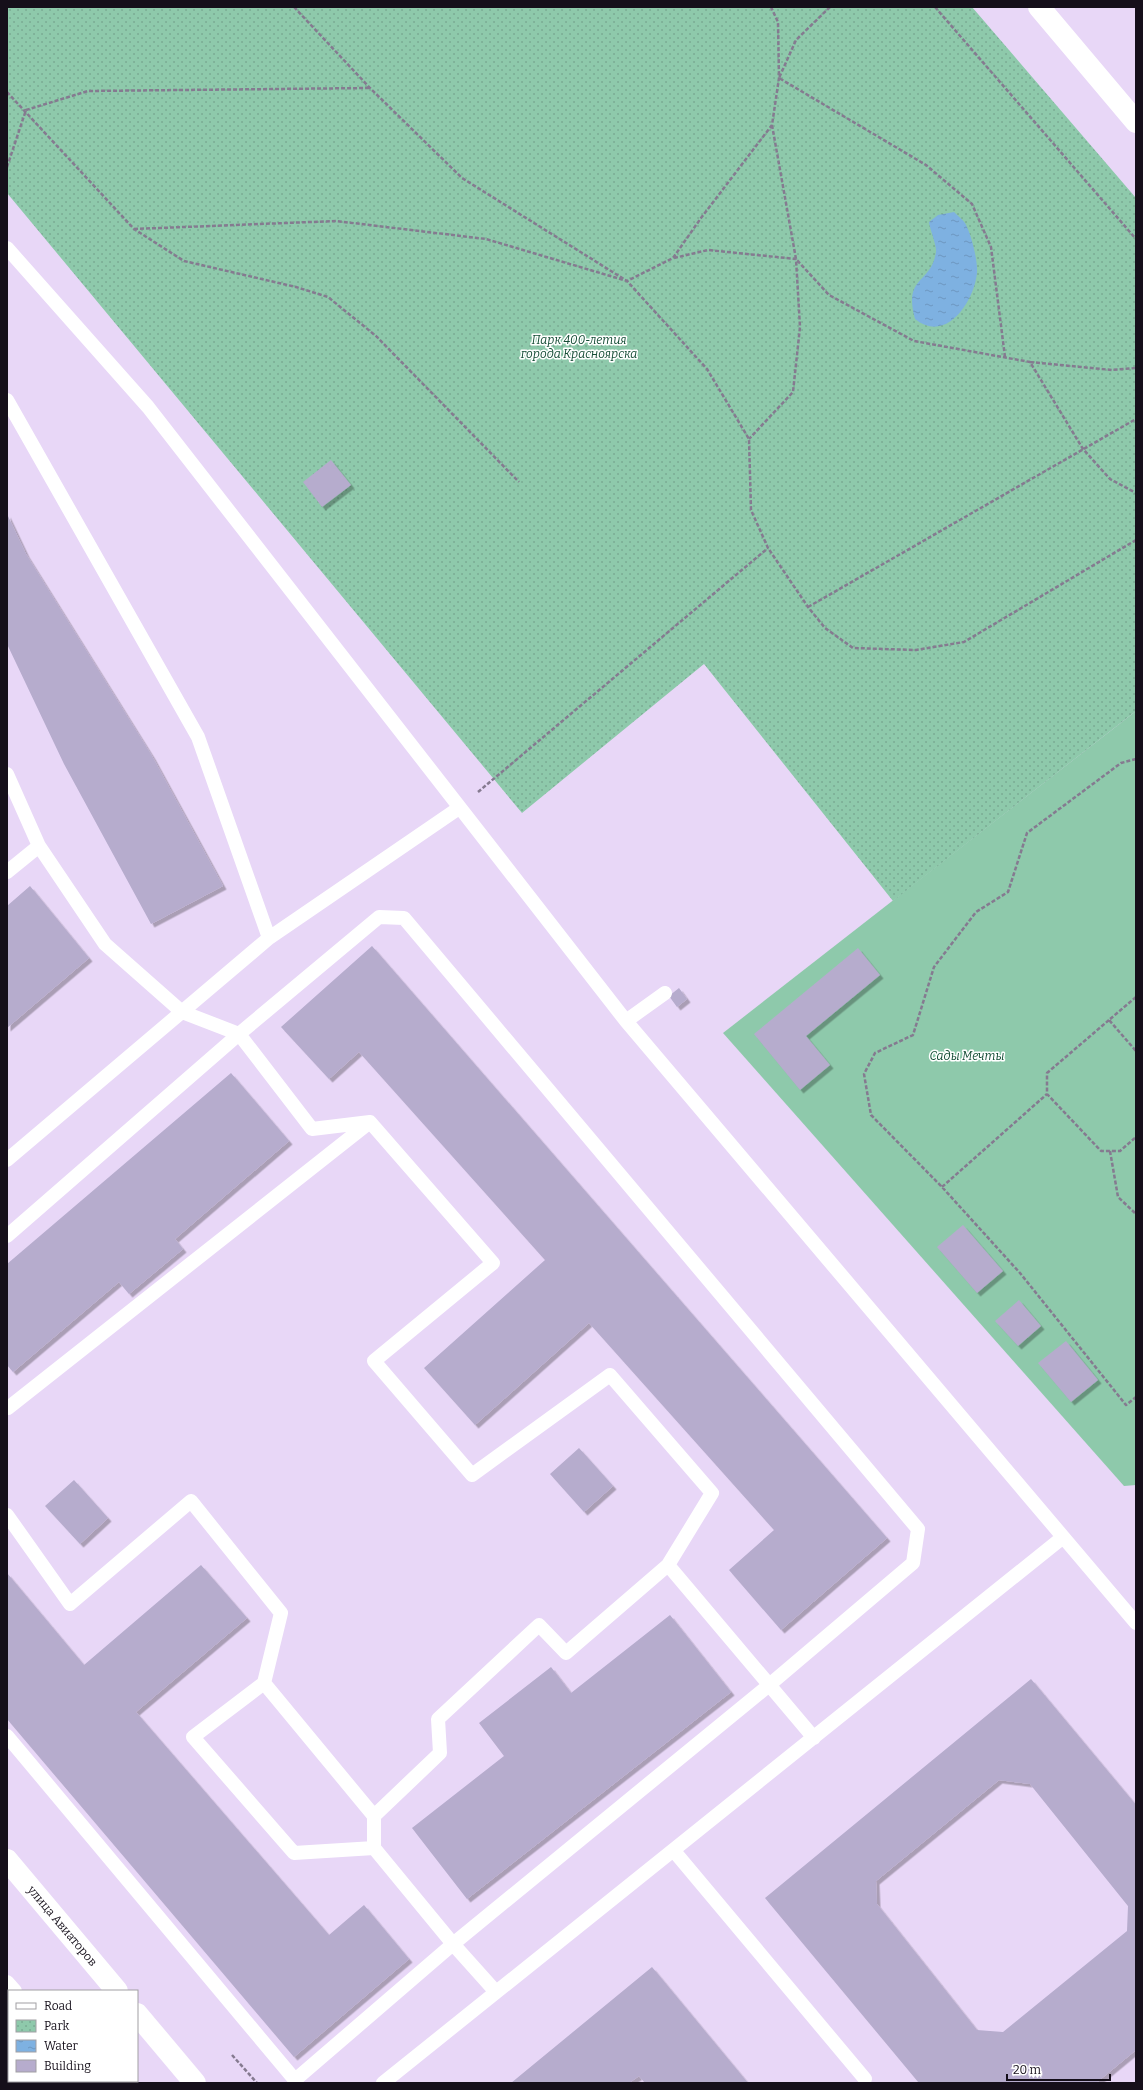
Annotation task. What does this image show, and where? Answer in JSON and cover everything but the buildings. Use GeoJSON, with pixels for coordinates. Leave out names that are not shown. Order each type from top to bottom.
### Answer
{"type":"FeatureCollection","features":[{"type":"Feature","properties":{"kind":"main road"},"geometry":{"type":"LineString","coordinates":[[1039,7],[1136,122]]}},
{"type":"Feature","properties":{"kind":"main road","name":"улица Авиаторов"},"geometry":{"type":"LineString","coordinates":[[7,1860],[117,1990]]}},
{"type":"Feature","properties":{"kind":"main road"},"geometry":{"type":"LineString","coordinates":[[138,2015],[195,2083]]}},
{"type":"Feature","properties":{"kind":"lane"},"geometry":{"type":"LineString","coordinates":[[7,248],[148,407],[626,1021],[1062,1538],[1136,1623]]}},
{"type":"Feature","properties":{"kind":"lane"},"geometry":{"type":"LineString","coordinates":[[7,400],[198,737],[269,938]]}},
{"type":"Feature","properties":{"kind":"lane"},"geometry":{"type":"LineString","coordinates":[[7,774],[39,846],[105,944],[182,1012],[239,1034],[312,1129],[370,1122]]}},
{"type":"Feature","properties":{"kind":"lane"},"geometry":{"type":"LineString","coordinates":[[7,1160],[269,938],[459,808]]}},
{"type":"Feature","properties":{"kind":"lane"},"geometry":{"type":"LineString","coordinates":[[7,872],[39,846]]}},
{"type":"Feature","properties":{"kind":"lane"},"geometry":{"type":"LineString","coordinates":[[7,1236],[239,1034],[379,917],[404,918],[918,1529],[913,1564],[768,1686],[452,1944],[295,2080],[7,1736]]}},
{"type":"Feature","properties":{"kind":"lane"},"geometry":{"type":"LineString","coordinates":[[626,1021],[665,993]]}},
{"type":"Feature","properties":{"kind":"lane"},"geometry":{"type":"LineString","coordinates":[[7,1407],[370,1122]]}},
{"type":"Feature","properties":{"kind":"lane"},"geometry":{"type":"LineString","coordinates":[[370,1122],[493,1263],[374,1361],[472,1475],[610,1375],[712,1493],[668,1565],[566,1653],[539,1625],[438,1719],[440,1753],[374,1816]]}},
{"type":"Feature","properties":{"kind":"lane"},"geometry":{"type":"LineString","coordinates":[[7,1515],[70,1604],[191,1502],[281,1613],[264,1684],[193,1737],[294,1853],[374,1848]]}},
{"type":"Feature","properties":{"kind":"lane"},"geometry":{"type":"LineString","coordinates":[[383,2083],[674,1851],[1062,1538]]}},
{"type":"Feature","properties":{"kind":"lane"},"geometry":{"type":"LineString","coordinates":[[668,1565],[768,1686],[814,1738]]}},
{"type":"Feature","properties":{"kind":"lane"},"geometry":{"type":"LineString","coordinates":[[264,1684],[374,1816],[374,1848],[452,1944],[496,1992]]}},
{"type":"Feature","properties":{"kind":"lane"},"geometry":{"type":"LineString","coordinates":[[674,1851],[865,2079]]}},
{"type":"Feature","properties":{"kind":"lane"},"geometry":{"type":"LineString","coordinates":[[7,1982],[14,1990]]}},
{"type":"Feature","properties":{"kind":"path"},"geometry":{"type":"LineString","coordinates":[[294,7],[370,88],[462,178],[628,281],[707,369],[749,439],[751,510],[768,548],[808,608],[825,628],[853,648],[916,650],[964,642],[1136,540]]}},
{"type":"Feature","properties":{"kind":"path"},"geometry":{"type":"LineString","coordinates":[[749,439],[793,392],[800,327],[796,258],[772,125],[779,78],[778,22],[771,7]]}},
{"type":"Feature","properties":{"kind":"path"},"geometry":{"type":"LineString","coordinates":[[779,78],[796,40],[830,7]]}},
{"type":"Feature","properties":{"kind":"path"},"geometry":{"type":"LineString","coordinates":[[935,7],[1136,239]]}},
{"type":"Feature","properties":{"kind":"path"},"geometry":{"type":"LineString","coordinates":[[779,78],[926,165],[972,204],[991,247],[1005,357]]}},
{"type":"Feature","properties":{"kind":"path"},"geometry":{"type":"LineString","coordinates":[[26,110],[88,91],[370,88]]}},
{"type":"Feature","properties":{"kind":"path"},"geometry":{"type":"LineString","coordinates":[[7,92],[26,110],[134,229],[184,261],[296,286],[328,297],[376,336],[519,482]]}},
{"type":"Feature","properties":{"kind":"path"},"geometry":{"type":"LineString","coordinates":[[7,167],[26,110]]}},
{"type":"Feature","properties":{"kind":"path"},"geometry":{"type":"LineString","coordinates":[[673,258],[701,218],[772,125]]}},
{"type":"Feature","properties":{"kind":"path"},"geometry":{"type":"LineString","coordinates":[[134,229],[336,221],[486,239],[628,281],[673,258],[708,250],[796,258],[829,295],[914,342],[1030,362],[1112,370],[1136,368]]}},
{"type":"Feature","properties":{"kind":"path"},"geometry":{"type":"LineString","coordinates":[[1030,362],[1083,449],[1110,479],[1136,493]]}},
{"type":"Feature","properties":{"kind":"path"},"geometry":{"type":"LineString","coordinates":[[808,608],[1136,419]]}},
{"type":"Feature","properties":{"kind":"path"},"geometry":{"type":"LineString","coordinates":[[459,808],[768,548]]}},
{"type":"Feature","properties":{"kind":"path"},"geometry":{"type":"LineString","coordinates":[[1136,759],[1120,763],[1027,833],[1008,892],[976,912],[934,967],[913,1035],[875,1053],[864,1074],[871,1115],[942,1187],[1020,1273],[1126,1405],[1136,1397]]}},
{"type":"Feature","properties":{"kind":"path"},"geometry":{"type":"LineString","coordinates":[[1136,996],[1047,1073],[1047,1094],[1101,1151],[1120,1152],[1136,1137]]}},
{"type":"Feature","properties":{"kind":"path"},"geometry":{"type":"LineString","coordinates":[[1109,1020],[1136,1051]]}},
{"type":"Feature","properties":{"kind":"path"},"geometry":{"type":"LineString","coordinates":[[942,1187],[1047,1094]]}},
{"type":"Feature","properties":{"kind":"path"},"geometry":{"type":"LineString","coordinates":[[1110,1151],[1118,1197],[1136,1214]]}},
{"type":"Feature","properties":{"kind":"path"},"geometry":{"type":"LineString","coordinates":[[232,2055],[257,2083]]}},
{"type":"Feature","properties":{"kind":"green space","name":"Парк 400-летия города Красноярска"},"geometry":{"type":"Polygon","coordinates":[[[7,7],[972,7],[1136,198],[1136,711],[893,901],[704,664],[522,813],[7,193],[7,7]]]}},
{"type":"Feature","properties":{"kind":"green space","name":"Сады Мечты"},"geometry":{"type":"Polygon","coordinates":[[[1136,711],[1136,1485],[1124,1486],[723,1033],[1136,711]]]}},
{"type":"Feature","properties":{"kind":"water"},"geometry":{"type":"Polygon","coordinates":[[[954,212],[965,223],[972,240],[977,268],[975,284],[964,307],[956,316],[947,323],[937,326],[926,325],[915,319],[912,305],[915,287],[929,270],[936,252],[929,222],[938,215],[954,212]]]}}]}
